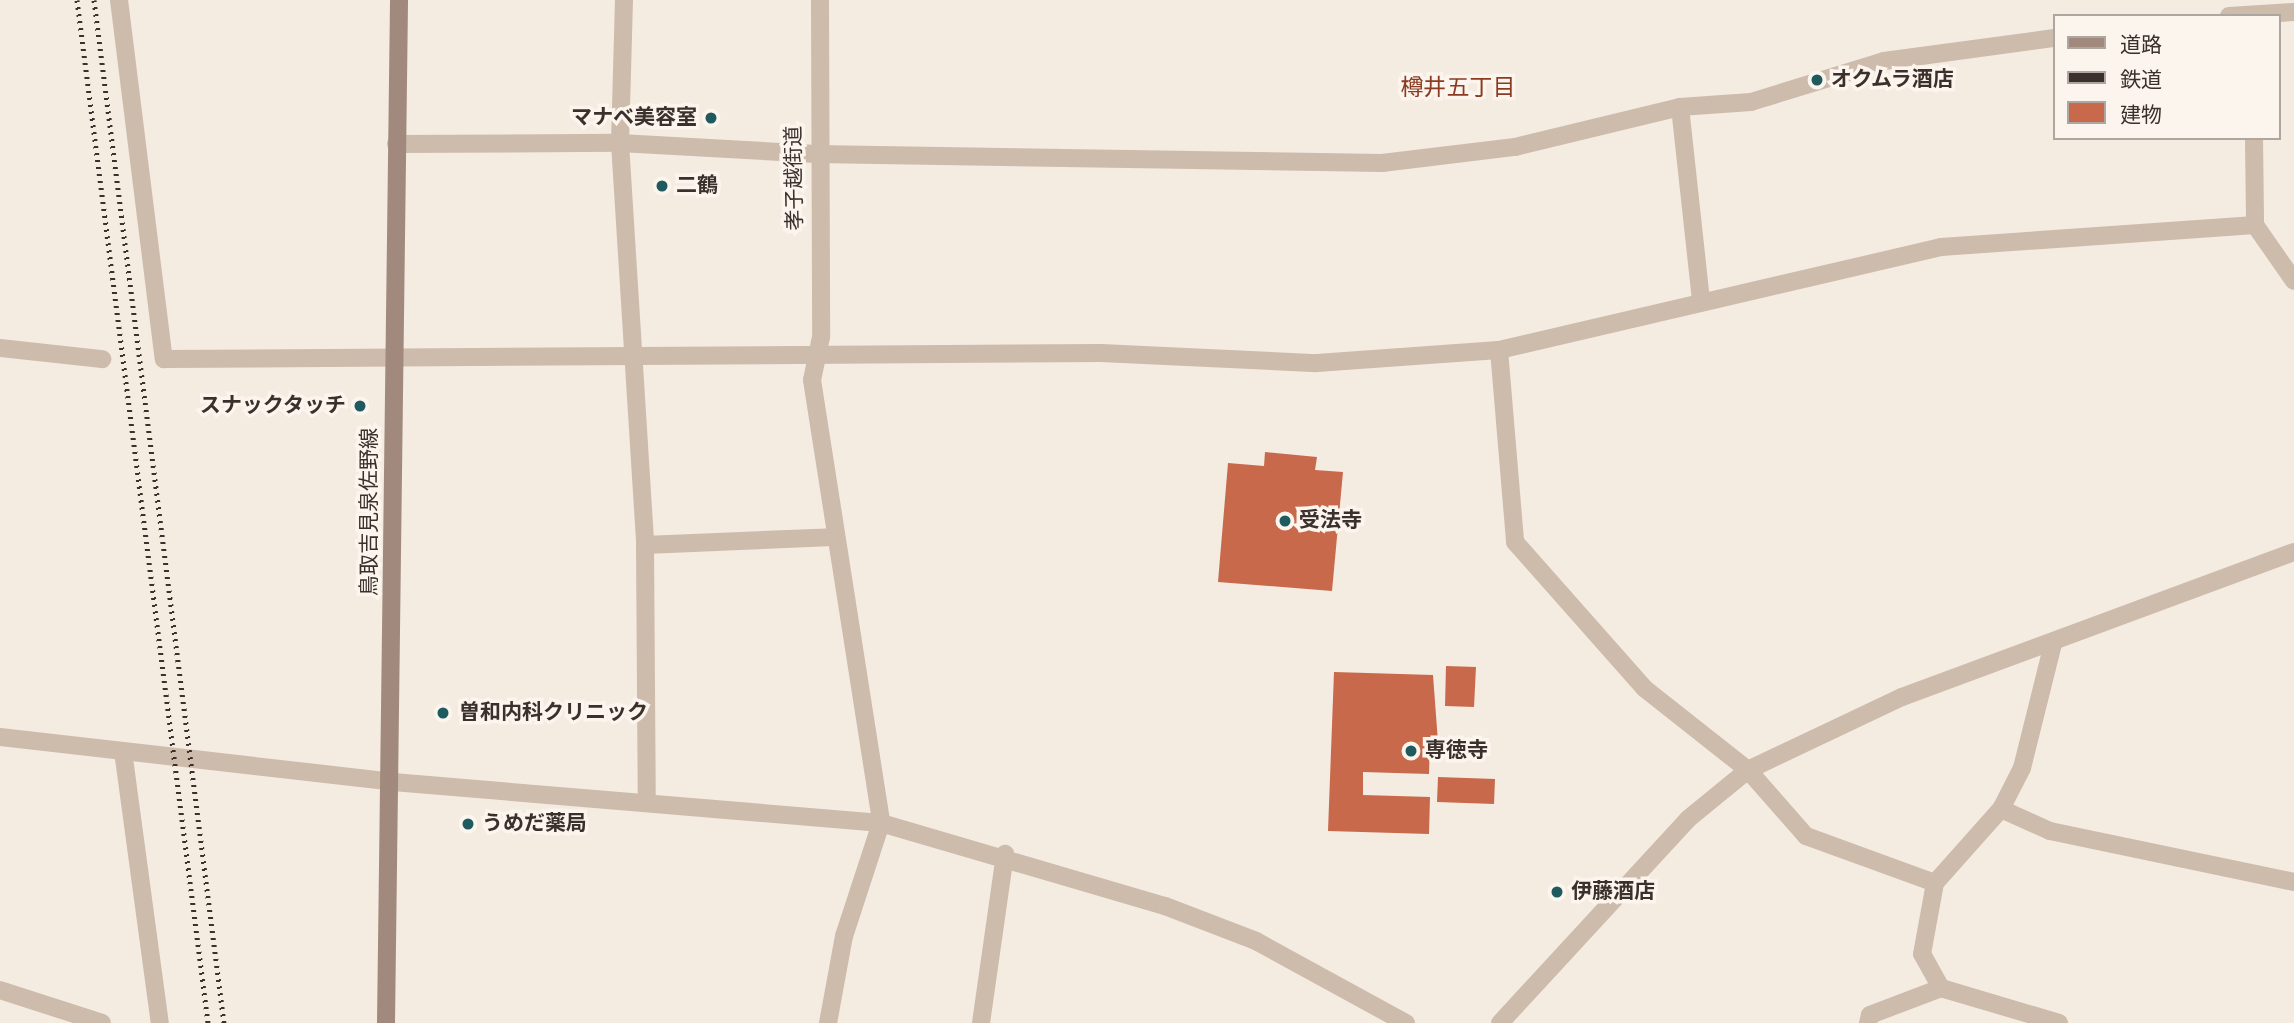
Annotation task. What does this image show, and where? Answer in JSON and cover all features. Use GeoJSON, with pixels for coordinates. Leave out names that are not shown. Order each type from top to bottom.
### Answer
{"type":"FeatureCollection","features":[{"type":"Feature","properties":{"kind":"main road","name":"鳥取吉見泉佐野線"},"geometry":{"type":"LineString","coordinates":[[386,1023],[393,782],[392,355],[399,0]]}},
{"type":"Feature","properties":{"kind":"street"},"geometry":{"type":"LineString","coordinates":[[119,0],[164,359],[392,355],[633,357],[1101,353],[1317,363],[1499,350],[1701,300],[1941,247],[2255,225]]}},
{"type":"Feature","properties":{"kind":"street"},"geometry":{"type":"LineString","coordinates":[[624,0],[620,143],[645,545],[647,801]]}},
{"type":"Feature","properties":{"kind":"street","name":"孝子越街道"},"geometry":{"type":"LineString","coordinates":[[820,0],[816,154],[817,355],[812,380],[833,537],[881,823]]}},
{"type":"Feature","properties":{"kind":"street"},"geometry":{"type":"LineString","coordinates":[[2252,10],[2294,12]]}},
{"type":"Feature","properties":{"kind":"street"},"geometry":{"type":"LineString","coordinates":[[396,144],[620,143],[816,154],[1382,163],[1515,147],[1680,107],[1751,102],[1884,61],[2052,38]]}},
{"type":"Feature","properties":{"kind":"street"},"geometry":{"type":"LineString","coordinates":[[1680,107],[1701,300]]}},
{"type":"Feature","properties":{"kind":"street"},"geometry":{"type":"LineString","coordinates":[[2254,140],[2255,225],[2294,281]]}},
{"type":"Feature","properties":{"kind":"street"},"geometry":{"type":"LineString","coordinates":[[0,348],[102,359]]}},
{"type":"Feature","properties":{"kind":"street"},"geometry":{"type":"LineString","coordinates":[[1499,350],[1515,542],[1644,688],[1748,770],[1806,836],[1935,883]]}},
{"type":"Feature","properties":{"kind":"street"},"geometry":{"type":"LineString","coordinates":[[645,545],[833,537]]}},
{"type":"Feature","properties":{"kind":"street"},"geometry":{"type":"LineString","coordinates":[[1500,1023],[1688,819],[1748,770],[1902,697],[2053,644],[2294,552]]}},
{"type":"Feature","properties":{"kind":"street"},"geometry":{"type":"LineString","coordinates":[[1941,988],[1922,954],[1935,883],[2001,809],[2022,768],[2053,644]]}},
{"type":"Feature","properties":{"kind":"street"},"geometry":{"type":"LineString","coordinates":[[0,737],[393,782],[647,801],[881,823],[1005,854],[1256,941],[1406,1023]]}},
{"type":"Feature","properties":{"kind":"street"},"geometry":{"type":"LineString","coordinates":[[123,751],[160,1023]]}},
{"type":"Feature","properties":{"kind":"street"},"geometry":{"type":"LineString","coordinates":[[2001,809],[2050,831],[2294,882]]}},
{"type":"Feature","properties":{"kind":"street"},"geometry":{"type":"LineString","coordinates":[[828,1023],[845,936],[881,823]]}},
{"type":"Feature","properties":{"kind":"street"},"geometry":{"type":"LineString","coordinates":[[981,1023],[1005,854]]}},
{"type":"Feature","properties":{"kind":"street"},"geometry":{"type":"LineString","coordinates":[[1868,1023],[1870,1016],[1941,988],[2059,1023]]}},
{"type":"Feature","properties":{"kind":"street"},"geometry":{"type":"LineString","coordinates":[[0,990],[102,1023]]}},
{"type":"Feature","properties":{"kind":"building"},"geometry":{"type":"Polygon","coordinates":[[[1265,452],[1317,457],[1315,470],[1343,472],[1332,591],[1218,582],[1228,463],[1264,466],[1265,452]]]}},
{"type":"Feature","properties":{"kind":"building"},"geometry":{"type":"Polygon","coordinates":[[[1446,666],[1476,667],[1474,707],[1445,706],[1446,666]]]}},
{"type":"Feature","properties":{"kind":"building"},"geometry":{"type":"Polygon","coordinates":[[[1334,672],[1433,675],[1438,742],[1430,742],[1429,774],[1363,772],[1363,795],[1430,797],[1429,834],[1328,831],[1334,672]]]}},
{"type":"Feature","properties":{"kind":"building"},"geometry":{"type":"Polygon","coordinates":[[[1438,777],[1495,779],[1494,804],[1437,802],[1438,777]]]}},
{"type":"Feature","properties":{"kind":"railway"},"geometry":{"type":"LineString","coordinates":[[77,0],[208,1023]]}},
{"type":"Feature","properties":{"kind":"railway"},"geometry":{"type":"LineString","coordinates":[[94,0],[224,1023]]}},
{"type":"Feature","properties":{"kind":"place","name":"オクムラ酒店"},"geometry":{"type":"Point","coordinates":[1817,80]}},
{"type":"Feature","properties":{"kind":"place","name":"マナベ美容室"},"geometry":{"type":"Point","coordinates":[711,118]}},
{"type":"Feature","properties":{"kind":"place","name":"二鶴"},"geometry":{"type":"Point","coordinates":[662,186]}},
{"type":"Feature","properties":{"kind":"place","name":"スナックタッチ"},"geometry":{"type":"Point","coordinates":[360,406]}},
{"type":"Feature","properties":{"kind":"place","name":"受法寺"},"geometry":{"type":"Point","coordinates":[1285,521]}},
{"type":"Feature","properties":{"kind":"place","name":"曽和内科クリニック"},"geometry":{"type":"Point","coordinates":[443,713]}},
{"type":"Feature","properties":{"kind":"place","name":"専徳寺"},"geometry":{"type":"Point","coordinates":[1411,751]}},
{"type":"Feature","properties":{"kind":"place","name":"うめだ薬局"},"geometry":{"type":"Point","coordinates":[468,824]}},
{"type":"Feature","properties":{"kind":"place","name":"伊藤酒店"},"geometry":{"type":"Point","coordinates":[1557,892]}},
{"type":"Feature","properties":{"kind":"district","name":"樽井五丁目"},"geometry":{"type":"Point","coordinates":[1458,88]}}]}
